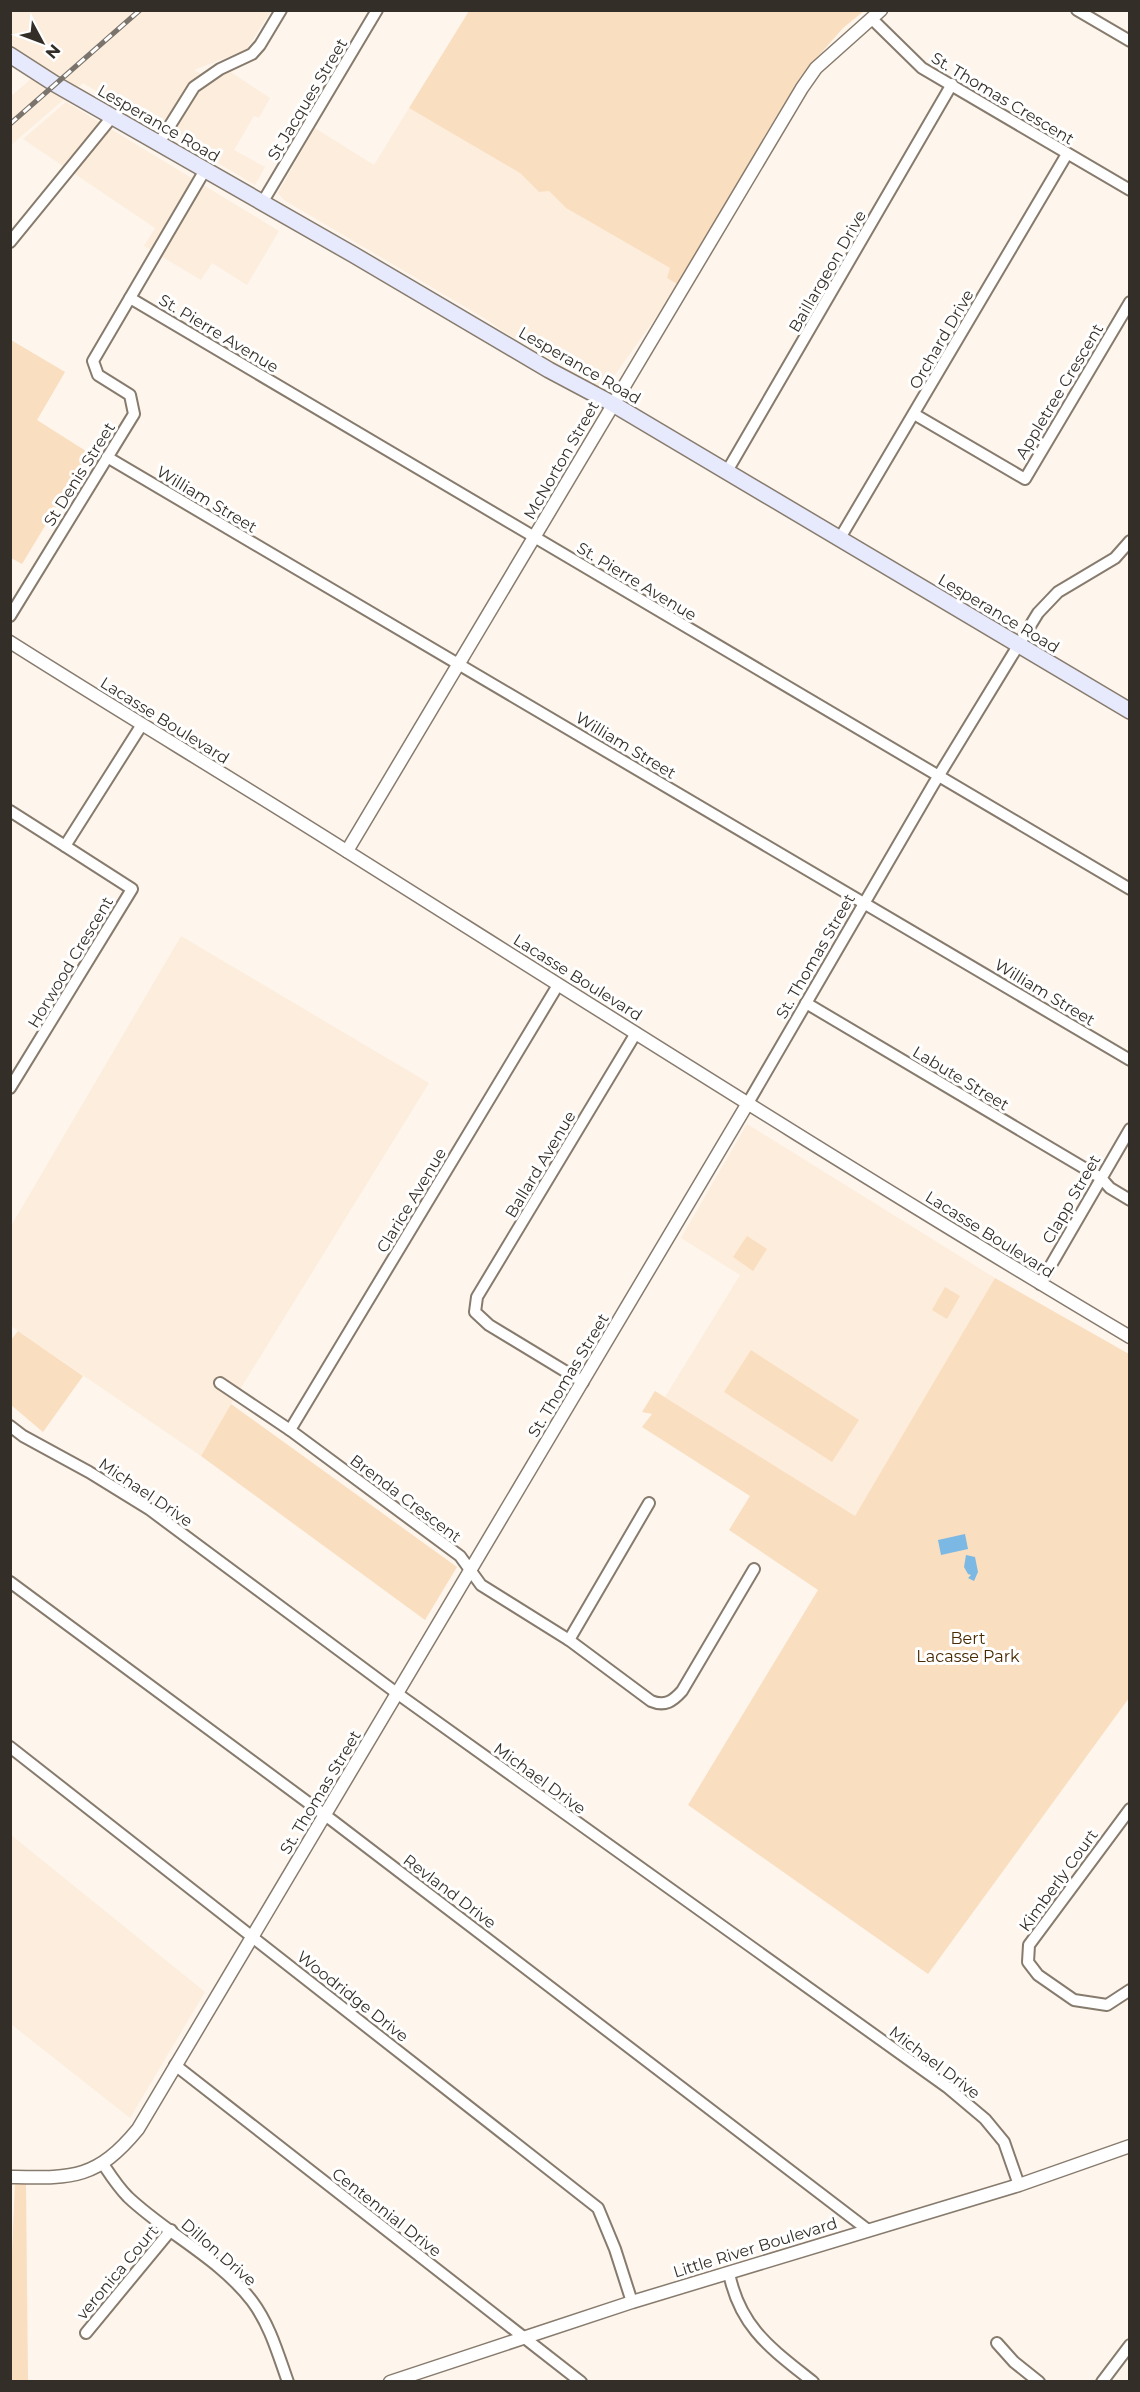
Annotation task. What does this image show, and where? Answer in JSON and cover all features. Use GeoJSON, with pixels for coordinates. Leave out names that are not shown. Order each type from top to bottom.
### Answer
{"type":"FeatureCollection","features":[{"type":"Feature","properties":{"kind":"main road","name":"Lesperance Road"},"geometry":{"type":"LineString","coordinates":[[10,55],[112,117],[549,370],[613,404],[1130,711]]}},
{"type":"Feature","properties":{"kind":"street"},"geometry":{"type":"LineString","coordinates":[[159,144],[194,87],[220,69],[252,54],[281,10]]}},
{"type":"Feature","properties":{"kind":"street","name":"St Jacques Street"},"geometry":{"type":"LineString","coordinates":[[262,203],[377,10]]}},
{"type":"Feature","properties":{"kind":"street"},"geometry":{"type":"LineString","coordinates":[[1077,10],[1130,41]]}},
{"type":"Feature","properties":{"kind":"street","name":"St. Thomas Crescent"},"geometry":{"type":"LineString","coordinates":[[876,15],[922,68],[1130,190]]}},
{"type":"Feature","properties":{"kind":"street","name":"McNorton Street"},"geometry":{"type":"LineString","coordinates":[[347,851],[802,88],[816,69],[876,15]]}},
{"type":"Feature","properties":{"kind":"street","name":"Baillargeon Drive"},"geometry":{"type":"LineString","coordinates":[[726,472],[952,84]]}},
{"type":"Feature","properties":{"kind":"street"},"geometry":{"type":"LineString","coordinates":[[10,242],[112,117]]}},
{"type":"Feature","properties":{"kind":"street","name":"Orchard Drive"},"geometry":{"type":"LineString","coordinates":[[840,538],[1067,154]]}},
{"type":"Feature","properties":{"kind":"street","name":"St Denis Street"},"geometry":{"type":"LineString","coordinates":[[10,616],[134,414],[130,395],[98,375],[93,361],[205,170]]}},
{"type":"Feature","properties":{"kind":"street","name":"St. Pierre Avenue"},"geometry":{"type":"LineString","coordinates":[[130,298],[1130,890]]}},
{"type":"Feature","properties":{"kind":"street","name":"Appletree Crescent"},"geometry":{"type":"LineString","coordinates":[[914,414],[1025,479],[1130,302]]}},
{"type":"Feature","properties":{"kind":"street","name":"William Street"},"geometry":{"type":"LineString","coordinates":[[107,457],[1130,1060]]}},
{"type":"Feature","properties":{"kind":"street","name":"St. Thomas Street"},"geometry":{"type":"LineString","coordinates":[[10,2177],[60,2178],[82,2174],[103,2164],[121,2149],[138,2129],[583,1382],[1017,645],[1042,606],[1075,580],[1097,570],[1115,558],[1130,542]]}},
{"type":"Feature","properties":{"kind":"street","name":"Lacasse Boulevard"},"geometry":{"type":"LineString","coordinates":[[10,642],[141,726],[347,851],[748,1103],[1040,1284],[1130,1337]]}},
{"type":"Feature","properties":{"kind":"street"},"geometry":{"type":"LineString","coordinates":[[65,846],[141,726]]}},
{"type":"Feature","properties":{"kind":"street","name":"Horwood Crescent"},"geometry":{"type":"LineString","coordinates":[[10,811],[132,889],[10,1088]]}},
{"type":"Feature","properties":{"kind":"street","name":"Clarice Avenue"},"geometry":{"type":"LineString","coordinates":[[290,1430],[558,985]]}},
{"type":"Feature","properties":{"kind":"street","name":"Labute Street"},"geometry":{"type":"LineString","coordinates":[[806,1004],[1101,1178],[1110,1188],[1130,1200]]}},
{"type":"Feature","properties":{"kind":"street","name":"Ballard Avenue"},"geometry":{"type":"LineString","coordinates":[[583,1382],[489,1325],[475,1312],[477,1298],[636,1033]]}},
{"type":"Feature","properties":{"kind":"street","name":"Clapp Street"},"geometry":{"type":"LineString","coordinates":[[1040,1284],[1130,1129]]}},
{"type":"Feature","properties":{"kind":"street","name":"Brenda Crescent"},"geometry":{"type":"LineString","coordinates":[[220,1383],[290,1430],[460,1556],[481,1585],[569,1640],[659,1705],[668,1703],[682,1691],[754,1569]]}},
{"type":"Feature","properties":{"kind":"street","name":"Michael Drive"},"geometry":{"type":"LineString","coordinates":[[10,1426],[23,1436],[90,1472],[149,1509],[398,1694],[946,2087],[985,2119],[1004,2142],[1019,2185]]}},
{"type":"Feature","properties":{"kind":"street"},"geometry":{"type":"LineString","coordinates":[[569,1640],[649,1503]]}},
{"type":"Feature","properties":{"kind":"street","name":"Revland Drive"},"geometry":{"type":"LineString","coordinates":[[10,1582],[326,1815],[868,2230]]}},
{"type":"Feature","properties":{"kind":"street","name":"Woodridge Drive"},"geometry":{"type":"LineString","coordinates":[[10,1747],[598,2208],[615,2249],[632,2302]]}},
{"type":"Feature","properties":{"kind":"street","name":"Kimberly Court"},"geometry":{"type":"LineString","coordinates":[[1130,1809],[1029,1945],[1028,1962],[1038,1975],[1074,2000],[1107,2005],[1130,1990]]}},
{"type":"Feature","properties":{"kind":"street","name":"Centennial Drive"},"geometry":{"type":"LineString","coordinates":[[175,2065],[581,2382]]}},
{"type":"Feature","properties":{"kind":"street","name":"Little River Boulevard"},"geometry":{"type":"LineString","coordinates":[[390,2382],[632,2302],[1019,2185],[1129,2147]]}},
{"type":"Feature","properties":{"kind":"street","name":"Dillon Drive"},"geometry":{"type":"LineString","coordinates":[[103,2164],[127,2195],[229,2276],[252,2300],[268,2329],[288,2382]]}},
{"type":"Feature","properties":{"kind":"street","name":"veronica Court"},"geometry":{"type":"LineString","coordinates":[[86,2333],[171,2230]]}},
{"type":"Feature","properties":{"kind":"street"},"geometry":{"type":"LineString","coordinates":[[729,2273],[744,2317],[773,2350],[813,2382]]}},
{"type":"Feature","properties":{"kind":"street"},"geometry":{"type":"LineString","coordinates":[[997,2343],[1014,2362],[1039,2382]]}},
{"type":"Feature","properties":{"kind":"street"},"geometry":{"type":"LineString","coordinates":[[1102,2382],[1130,2345]]}},
{"type":"Feature","properties":{"kind":"shaded area"},"geometry":{"type":"Polygon","coordinates":[[[11,11],[271,11],[246,50],[194,70],[212,80],[229,71],[270,98],[259,118],[254,116],[234,150],[265,167],[255,185],[83,83],[11,145],[10,97],[38,73],[11,55],[11,11]]]}},
{"type":"Feature","properties":{"kind":"shaded area"},"geometry":{"type":"Polygon","coordinates":[[[66,102],[279,231],[247,285],[212,263],[201,280],[144,246],[155,228],[23,139],[66,102]]]}},
{"type":"Feature","properties":{"kind":"shaded area"},"geometry":{"type":"Polygon","coordinates":[[[409,108],[520,173],[539,192],[548,190],[566,208],[670,268],[679,285],[609,383],[602,388],[284,200],[278,193],[315,128],[374,165],[409,108]]]}},
{"type":"Feature","properties":{"kind":"shaded area"},"geometry":{"type":"Polygon","coordinates":[[[181,936],[429,1083],[201,1456],[11,1326],[11,1226],[181,936]]]}},
{"type":"Feature","properties":{"kind":"shaded area"},"geometry":{"type":"Polygon","coordinates":[[[747,1124],[995,1278],[855,1517],[665,1397],[740,1275],[681,1238],[747,1124]]]}},
{"type":"Feature","properties":{"kind":"shaded area"},"geometry":{"type":"Polygon","coordinates":[[[11,1835],[205,1992],[130,2118],[11,2024],[11,1835]]]}},
{"type":"Feature","properties":{"kind":"green space"},"geometry":{"type":"Polygon","coordinates":[[[469,11],[864,11],[843,28],[801,76],[679,285],[667,278],[670,268],[566,208],[549,191],[539,192],[520,173],[409,108],[469,11]]]}},
{"type":"Feature","properties":{"kind":"green space"},"geometry":{"type":"Polygon","coordinates":[[[11,340],[65,372],[37,420],[89,453],[22,564],[11,558],[11,340]]]}},
{"type":"Feature","properties":{"kind":"green space"},"geometry":{"type":"Polygon","coordinates":[[[747,1236],[767,1249],[753,1271],[733,1257],[747,1236]]]}},
{"type":"Feature","properties":{"kind":"green space","name":"Bert Lacasse Park"},"geometry":{"type":"Polygon","coordinates":[[[995,1278],[1129,1354],[1129,1698],[928,1974],[688,1805],[818,1590],[729,1530],[750,1496],[642,1427],[652,1414],[642,1412],[655,1391],[855,1516],[995,1278]]]}},
{"type":"Feature","properties":{"kind":"green space"},"geometry":{"type":"Polygon","coordinates":[[[945,1287],[960,1296],[947,1319],[932,1310],[945,1287]]]}},
{"type":"Feature","properties":{"kind":"green space"},"geometry":{"type":"Polygon","coordinates":[[[18,1331],[83,1376],[43,1432],[11,1405],[11,1340],[18,1331]]]}},
{"type":"Feature","properties":{"kind":"green space"},"geometry":{"type":"Polygon","coordinates":[[[751,1350],[859,1420],[832,1462],[724,1392],[751,1350]]]}},
{"type":"Feature","properties":{"kind":"green space"},"geometry":{"type":"Polygon","coordinates":[[[231,1404],[457,1567],[425,1620],[201,1456],[231,1404]]]}},
{"type":"Feature","properties":{"kind":"green space"},"geometry":{"type":"Polygon","coordinates":[[[15,2182],[26,2183],[28,2381],[11,2381],[10,2255],[12,2254],[15,2182]]]}},
{"type":"Feature","properties":{"kind":"water"},"geometry":{"type":"Polygon","coordinates":[[[965,1534],[968,1549],[941,1555],[938,1540],[965,1534]]]}},
{"type":"Feature","properties":{"kind":"water"},"geometry":{"type":"Polygon","coordinates":[[[966,1555],[975,1557],[978,1572],[974,1581],[968,1578],[971,1575],[964,1567],[966,1555]]]}},
{"type":"Feature","properties":{"kind":"railway"},"geometry":{"type":"LineString","coordinates":[[10,124],[140,10]]}}]}
